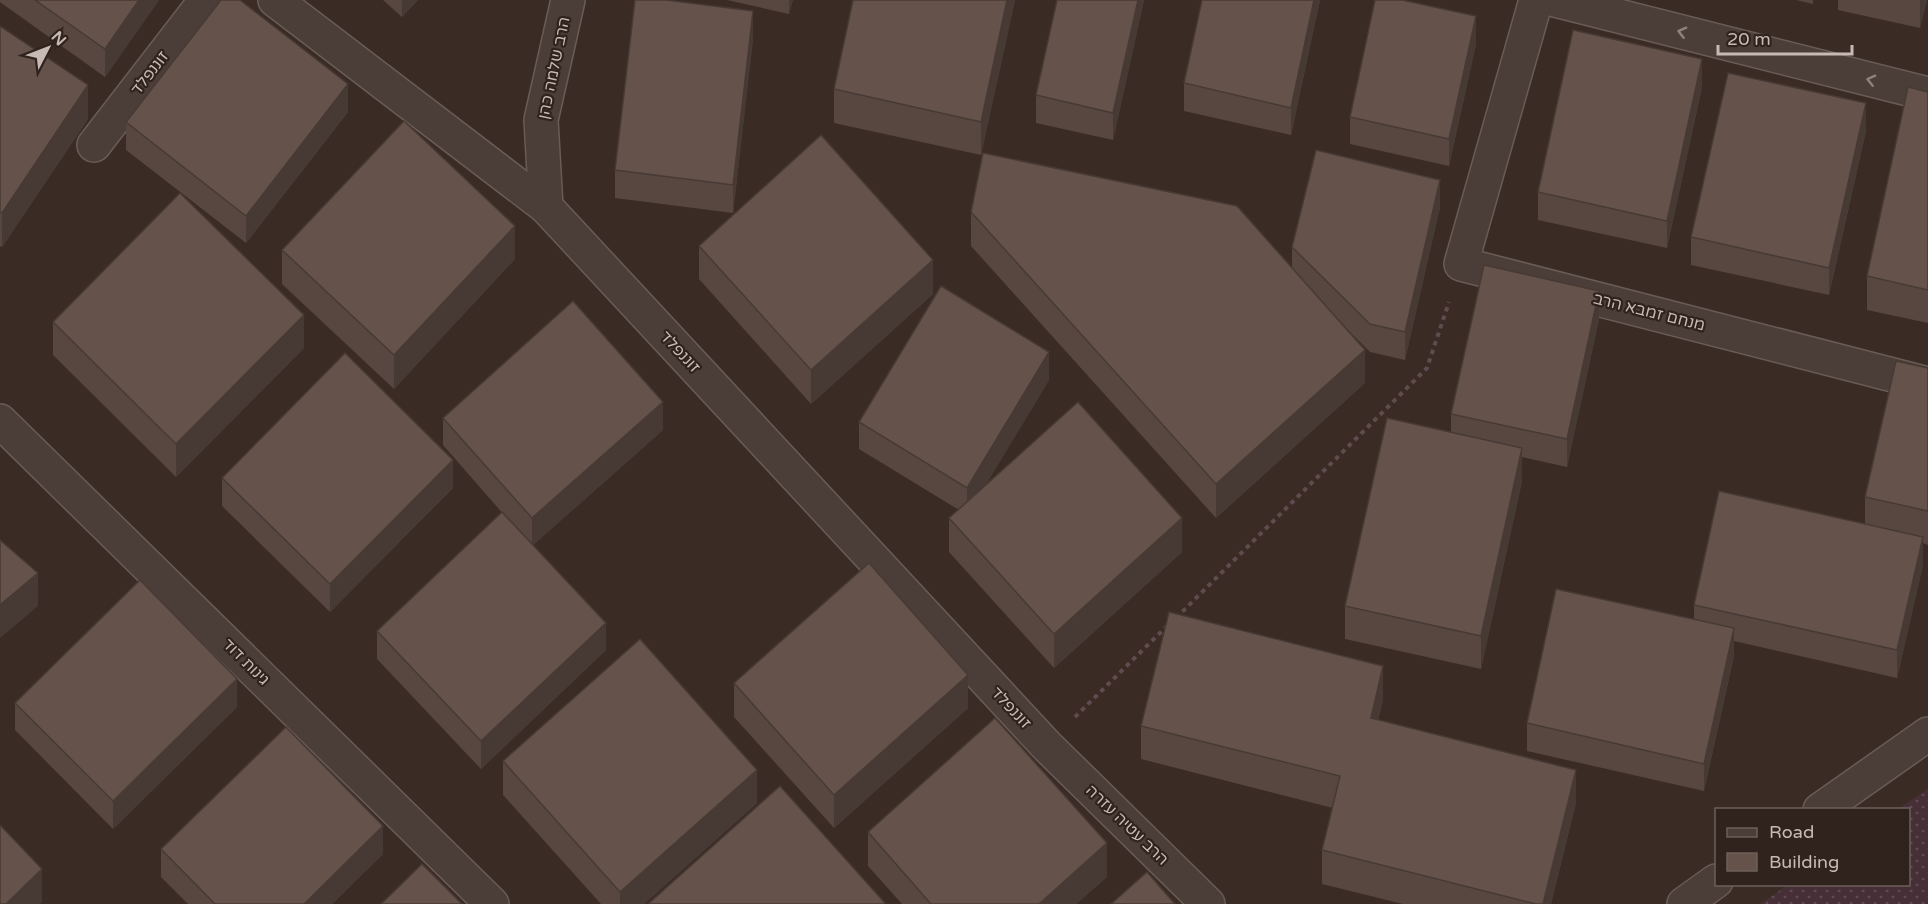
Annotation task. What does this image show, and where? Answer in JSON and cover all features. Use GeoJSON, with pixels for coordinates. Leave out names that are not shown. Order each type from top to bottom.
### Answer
{"type":"FeatureCollection","features":[{"type":"Feature","properties":{"kind":"street","name":"זוננפלד"},"geometry":{"type":"LineString","coordinates":[[94,145],[206,0]]}},
{"type":"Feature","properties":{"kind":"street","name":"זוננפלד"},"geometry":{"type":"LineString","coordinates":[[275,0],[546,207],[1047,746]]}},
{"type":"Feature","properties":{"kind":"street","name":"הרב שלמה כהן"},"geometry":{"type":"LineString","coordinates":[[546,207],[541,120],[568,0]]}},
{"type":"Feature","properties":{"kind":"street"},"geometry":{"type":"LineString","coordinates":[[1461,264],[1536,0]]}},
{"type":"Feature","properties":{"kind":"street"},"geometry":{"type":"LineString","coordinates":[[1555,0],[1928,94]]}},
{"type":"Feature","properties":{"kind":"street","name":"מנחם זמבא הרב"},"geometry":{"type":"LineString","coordinates":[[1461,264],[1928,384]]}},
{"type":"Feature","properties":{"kind":"street","name":"גינות דוד"},"geometry":{"type":"LineString","coordinates":[[0,421],[492,904]]}},
{"type":"Feature","properties":{"kind":"street"},"geometry":{"type":"LineString","coordinates":[[1823,808],[1928,734]]}},
{"type":"Feature","properties":{"kind":"street","name":"הרב עטיה עזרה"},"geometry":{"type":"LineString","coordinates":[[1047,746],[1208,904]]}},
{"type":"Feature","properties":{"kind":"street"},"geometry":{"type":"LineString","coordinates":[[1684,904],[1715,882]]}},
{"type":"Feature","properties":{"kind":"path"},"geometry":{"type":"LineString","coordinates":[[1047,746],[1427,368],[1461,264]]}},
{"type":"Feature","properties":{"kind":"shaded area"},"geometry":{"type":"Polygon","coordinates":[[[1928,789],[1928,904],[1760,904],[1787,886],[1910,886],[1910,808],[1900,808],[1928,789]]]}},
{"type":"Feature","properties":{"kind":"building"},"geometry":{"type":"Polygon","coordinates":[[[35,0],[139,0],[105,49],[35,0]]]}},
{"type":"Feature","properties":{"kind":"building"},"geometry":{"type":"Polygon","coordinates":[[[221,0],[240,0],[348,84],[246,216],[126,122],[221,0]]]}},
{"type":"Feature","properties":{"kind":"building"},"geometry":{"type":"Polygon","coordinates":[[[635,0],[666,0],[753,11],[733,185],[615,170],[635,0]]]}},
{"type":"Feature","properties":{"kind":"building"},"geometry":{"type":"Polygon","coordinates":[[[853,0],[1007,0],[981,122],[834,89],[853,0]]]}},
{"type":"Feature","properties":{"kind":"building"},"geometry":{"type":"Polygon","coordinates":[[[1057,0],[1138,0],[1113,113],[1036,95],[1057,0]]]}},
{"type":"Feature","properties":{"kind":"building"},"geometry":{"type":"Polygon","coordinates":[[[1202,0],[1314,0],[1291,108],[1184,83],[1202,0]]]}},
{"type":"Feature","properties":{"kind":"building"},"geometry":{"type":"Polygon","coordinates":[[[1375,0],[1402,0],[1476,16],[1449,139],[1350,117],[1375,0]]]}},
{"type":"Feature","properties":{"kind":"building"},"geometry":{"type":"Polygon","coordinates":[[[0,26],[88,85],[2,213],[0,212],[0,26]]]}},
{"type":"Feature","properties":{"kind":"building"},"geometry":{"type":"Polygon","coordinates":[[[1573,30],[1702,59],[1667,221],[1538,192],[1573,30]]]}},
{"type":"Feature","properties":{"kind":"building"},"geometry":{"type":"Polygon","coordinates":[[[1728,73],[1866,103],[1829,268],[1691,237],[1728,73]]]}},
{"type":"Feature","properties":{"kind":"building"},"geometry":{"type":"Polygon","coordinates":[[[1908,87],[1928,92],[1928,290],[1867,276],[1908,87]]]}},
{"type":"Feature","properties":{"kind":"building"},"geometry":{"type":"Polygon","coordinates":[[[404,121],[515,226],[394,355],[282,250],[404,121]]]}},
{"type":"Feature","properties":{"kind":"building"},"geometry":{"type":"Polygon","coordinates":[[[821,135],[933,260],[811,370],[699,246],[821,135]]]}},
{"type":"Feature","properties":{"kind":"building"},"geometry":{"type":"Polygon","coordinates":[[[1316,150],[1440,180],[1405,332],[1370,324],[1292,247],[1316,150]]]}},
{"type":"Feature","properties":{"kind":"building"},"geometry":{"type":"Polygon","coordinates":[[[983,153],[1237,206],[1365,350],[1216,484],[971,212],[983,153]]]}},
{"type":"Feature","properties":{"kind":"building"},"geometry":{"type":"Polygon","coordinates":[[[180,193],[304,315],[176,444],[53,322],[180,193]]]}},
{"type":"Feature","properties":{"kind":"building"},"geometry":{"type":"Polygon","coordinates":[[[1484,265],[1599,291],[1567,439],[1451,414],[1484,265]]]}},
{"type":"Feature","properties":{"kind":"building"},"geometry":{"type":"Polygon","coordinates":[[[941,286],[1049,352],[967,488],[859,422],[941,286]]]}},
{"type":"Feature","properties":{"kind":"building"},"geometry":{"type":"Polygon","coordinates":[[[573,301],[663,402],[532,518],[443,418],[573,301]]]}},
{"type":"Feature","properties":{"kind":"building"},"geometry":{"type":"Polygon","coordinates":[[[345,353],[453,460],[330,584],[222,478],[345,353]]]}},
{"type":"Feature","properties":{"kind":"building"},"geometry":{"type":"Polygon","coordinates":[[[1896,361],[1928,368],[1928,511],[1865,497],[1896,361]]]}},
{"type":"Feature","properties":{"kind":"building"},"geometry":{"type":"Polygon","coordinates":[[[1078,402],[1182,518],[1054,634],[949,518],[1078,402]]]}},
{"type":"Feature","properties":{"kind":"building"},"geometry":{"type":"Polygon","coordinates":[[[1387,418],[1522,448],[1481,636],[1345,606],[1387,418]]]}},
{"type":"Feature","properties":{"kind":"building"},"geometry":{"type":"Polygon","coordinates":[[[1719,491],[1923,537],[1897,650],[1694,605],[1719,491]]]}},
{"type":"Feature","properties":{"kind":"building"},"geometry":{"type":"Polygon","coordinates":[[[502,512],[606,623],[481,741],[377,631],[502,512]]]}},
{"type":"Feature","properties":{"kind":"building"},"geometry":{"type":"Polygon","coordinates":[[[0,540],[38,573],[0,605],[0,540]]]}},
{"type":"Feature","properties":{"kind":"building"},"geometry":{"type":"Polygon","coordinates":[[[869,563],[968,675],[834,795],[734,683],[869,563]]]}},
{"type":"Feature","properties":{"kind":"building"},"geometry":{"type":"Polygon","coordinates":[[[140,580],[237,679],[113,801],[15,703],[140,580]]]}},
{"type":"Feature","properties":{"kind":"building"},"geometry":{"type":"Polygon","coordinates":[[[1556,589],[1734,628],[1704,764],[1527,723],[1556,589]]]}},
{"type":"Feature","properties":{"kind":"building"},"geometry":{"type":"Polygon","coordinates":[[[1169,612],[1383,666],[1371,718],[1576,770],[1543,904],[1322,850],[1340,776],[1141,726],[1169,612]]]}},
{"type":"Feature","properties":{"kind":"building"},"geometry":{"type":"Polygon","coordinates":[[[640,639],[757,770],[620,892],[503,761],[640,639]]]}},
{"type":"Feature","properties":{"kind":"building"},"geometry":{"type":"Polygon","coordinates":[[[995,718],[1107,843],[1039,904],[931,904],[868,832],[995,718]]]}},
{"type":"Feature","properties":{"kind":"building"},"geometry":{"type":"Polygon","coordinates":[[[286,727],[383,826],[304,904],[215,904],[161,849],[286,727]]]}},
{"type":"Feature","properties":{"kind":"building"},"geometry":{"type":"Polygon","coordinates":[[[780,786],[884,904],[648,904],[780,786]]]}},
{"type":"Feature","properties":{"kind":"building"},"geometry":{"type":"Polygon","coordinates":[[[0,825],[42,869],[6,904],[0,904],[0,825]]]}},
{"type":"Feature","properties":{"kind":"building"},"geometry":{"type":"Polygon","coordinates":[[[422,864],[462,904],[381,904],[422,864]]]}},
{"type":"Feature","properties":{"kind":"building"},"geometry":{"type":"Polygon","coordinates":[[[1147,872],[1175,904],[1111,904],[1147,872]]]}}]}
